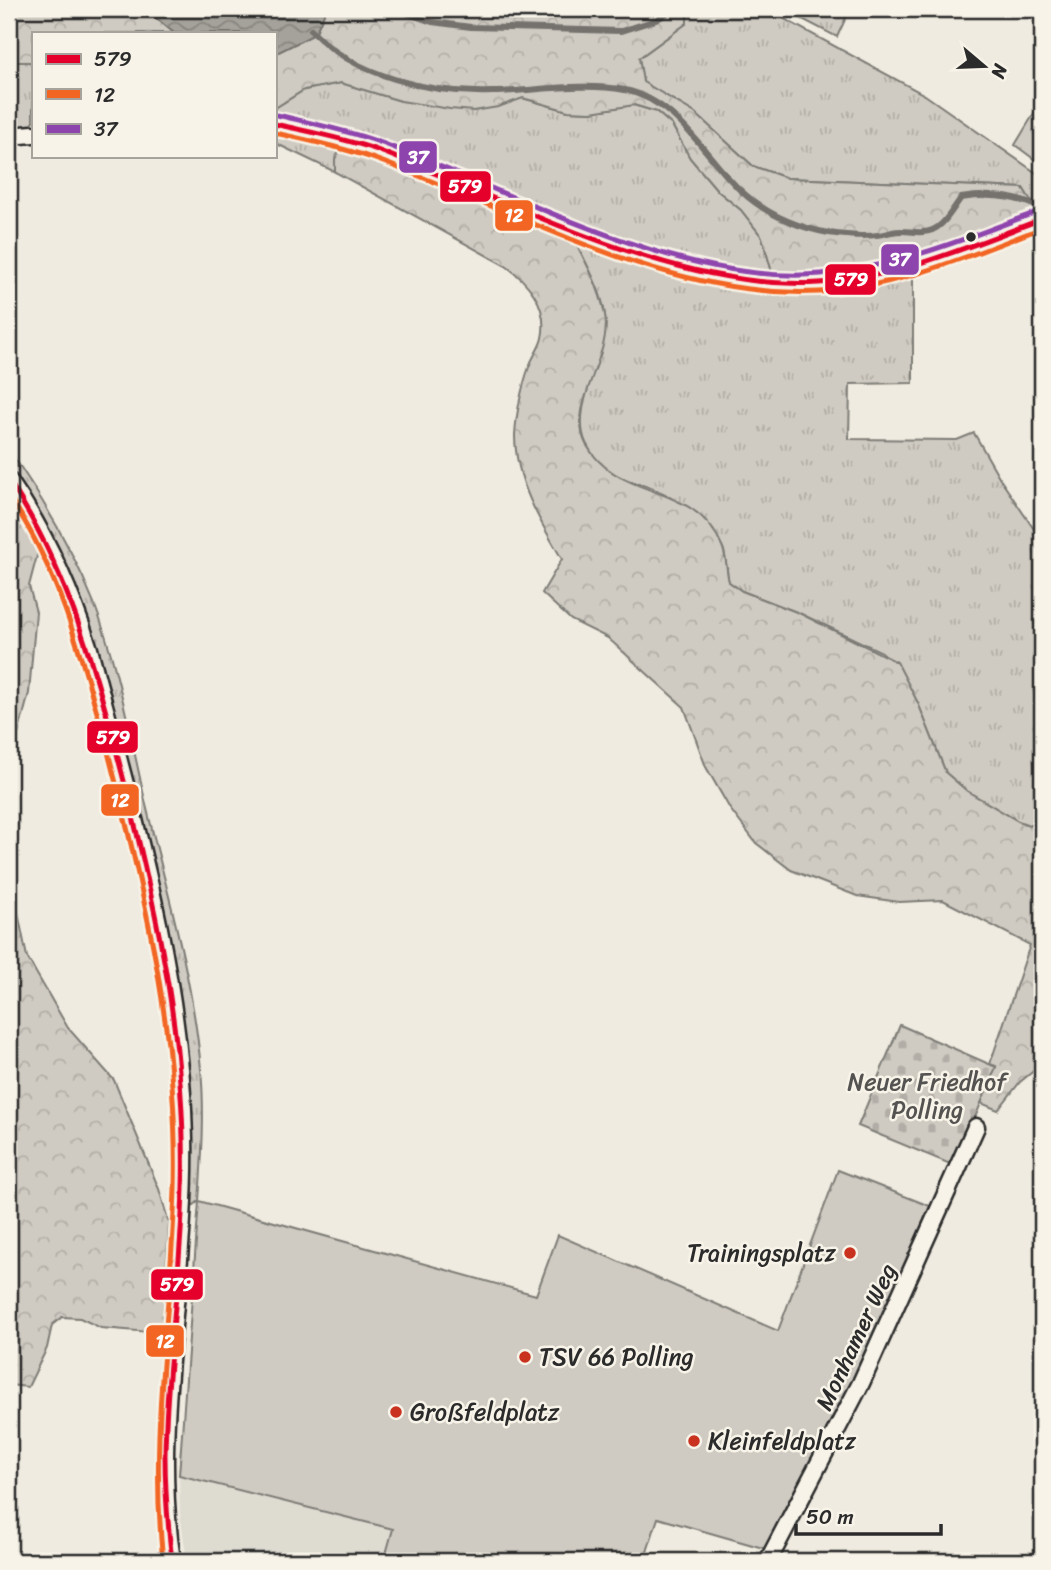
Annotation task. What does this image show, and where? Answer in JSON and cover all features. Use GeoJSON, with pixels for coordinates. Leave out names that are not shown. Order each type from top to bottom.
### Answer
{"type":"FeatureCollection","features":[{"type":"Feature","properties":{"kind":"street"},"geometry":{"type":"LineString","coordinates":[[276,124],[376,150],[617,246],[695,271],[735,278],[804,283],[859,279],[947,256],[1042,219]]}},
{"type":"Feature","properties":{"kind":"street"},"geometry":{"type":"LineString","coordinates":[[9,136],[32,134]]}},
{"type":"Feature","properties":{"kind":"street"},"geometry":{"type":"LineString","coordinates":[[9,481],[45,542],[77,612],[99,687],[171,988],[179,1048],[184,1140],[183,1220],[165,1484],[172,1561]]}},
{"type":"Feature","properties":{"kind":"street","name":"Monhamer Weg"},"geometry":{"type":"LineString","coordinates":[[768,1561],[861,1383],[976,1127]]}},
{"type":"Feature","properties":{"kind":"shaded area"},"geometry":{"type":"Polygon","coordinates":[[[179,1475],[393,1529],[384,1561],[187,1561],[180,1513],[179,1475]]]}},
{"type":"Feature","properties":{"kind":"green space"},"geometry":{"type":"Polygon","coordinates":[[[9,9],[443,9],[452,12],[584,13],[611,9],[687,9],[687,23],[639,58],[643,82],[695,113],[753,166],[787,178],[1023,188],[1039,214],[952,248],[866,271],[772,272],[762,237],[741,210],[718,191],[690,158],[672,125],[657,112],[634,105],[591,112],[568,111],[523,98],[498,107],[474,111],[401,101],[341,83],[304,90],[276,107],[276,32],[32,32],[32,62],[9,62],[9,9]]]}},
{"type":"Feature","properties":{"kind":"green space"},"geometry":{"type":"Polygon","coordinates":[[[443,9],[611,9],[584,13],[452,12],[443,9]]]}},
{"type":"Feature","properties":{"kind":"green space"},"geometry":{"type":"Polygon","coordinates":[[[687,9],[766,9],[925,95],[1042,177],[1042,213],[1039,214],[1023,188],[787,178],[753,166],[695,113],[643,82],[639,58],[687,23],[687,9]]]}},
{"type":"Feature","properties":{"kind":"green space"},"geometry":{"type":"Polygon","coordinates":[[[783,9],[850,9],[837,37],[783,9]]]}},
{"type":"Feature","properties":{"kind":"green space"},"geometry":{"type":"Polygon","coordinates":[[[9,62],[32,62],[32,126],[9,128],[9,62]]]}},
{"type":"Feature","properties":{"kind":"green space"},"geometry":{"type":"Polygon","coordinates":[[[341,83],[401,101],[498,107],[522,98],[568,111],[591,112],[633,105],[657,112],[672,125],[690,158],[718,191],[741,210],[762,237],[772,272],[725,269],[657,253],[396,149],[356,136],[276,118],[276,107],[304,90],[341,83]]]}},
{"type":"Feature","properties":{"kind":"green space"},"geometry":{"type":"Polygon","coordinates":[[[1042,100],[1042,165],[1015,145],[1042,100]]]}},
{"type":"Feature","properties":{"kind":"green space"},"geometry":{"type":"Polygon","coordinates":[[[276,131],[341,147],[335,159],[335,172],[276,143],[276,131]]]}},
{"type":"Feature","properties":{"kind":"green space"},"geometry":{"type":"Polygon","coordinates":[[[341,147],[572,236],[596,284],[605,315],[603,347],[585,397],[581,429],[586,444],[600,462],[617,475],[694,510],[710,525],[722,546],[729,582],[742,591],[799,613],[897,662],[918,703],[946,773],[967,791],[1018,821],[1042,830],[1042,1064],[1020,1082],[998,1110],[981,1103],[996,1066],[990,1064],[1030,945],[943,900],[899,902],[857,896],[791,870],[756,843],[730,809],[706,767],[684,707],[608,638],[571,620],[542,593],[562,559],[530,500],[519,468],[515,435],[524,383],[542,338],[543,316],[535,296],[506,266],[335,172],[335,159],[341,147]]]}},
{"type":"Feature","properties":{"kind":"green space"},"geometry":{"type":"Polygon","coordinates":[[[572,236],[681,275],[760,288],[913,274],[913,383],[850,384],[849,439],[957,440],[974,433],[1002,482],[1042,541],[1042,830],[1018,821],[967,791],[946,773],[918,703],[882,652],[799,613],[742,591],[729,582],[722,546],[694,518],[663,493],[619,477],[593,456],[582,430],[582,415],[604,335],[605,320],[602,300],[593,277],[572,236]]]}},
{"type":"Feature","properties":{"kind":"green space"},"geometry":{"type":"Polygon","coordinates":[[[9,450],[56,524],[76,563],[103,628],[124,705],[179,938],[197,1036],[202,1086],[202,1152],[199,1201],[189,1209],[190,1107],[179,1011],[171,964],[115,724],[91,636],[76,594],[36,510],[9,468],[9,450]]]}},
{"type":"Feature","properties":{"kind":"green space"},"geometry":{"type":"Polygon","coordinates":[[[9,496],[39,548],[29,586],[36,612],[29,693],[9,769],[9,496]]]}},
{"type":"Feature","properties":{"kind":"green space"},"geometry":{"type":"Polygon","coordinates":[[[9,869],[27,957],[68,1028],[114,1080],[159,1189],[169,1223],[162,1333],[101,1328],[80,1318],[62,1317],[52,1325],[47,1348],[28,1387],[9,1385],[9,869]]]}},
{"type":"Feature","properties":{"kind":"green space","name":"Neuer Friedhof Polling"},"geometry":{"type":"Polygon","coordinates":[[[900,1025],[996,1067],[955,1166],[858,1126],[900,1025]]]}},
{"type":"Feature","properties":{"kind":"green space","name":"TSV 66 Polling"},"geometry":{"type":"Polygon","coordinates":[[[838,1170],[930,1206],[855,1377],[770,1550],[658,1518],[644,1561],[384,1561],[393,1529],[179,1475],[199,1201],[536,1295],[558,1235],[778,1331],[838,1170]]]}},
{"type":"Feature","properties":{"kind":"water"},"geometry":{"type":"Polygon","coordinates":[[[145,9],[326,9],[315,34],[276,54],[276,32],[173,32],[145,9]]]}},
{"type":"Feature","properties":{"kind":"waterway"},"geometry":{"type":"LineString","coordinates":[[394,9],[432,22],[471,27],[621,31],[656,20],[674,9]]}},
{"type":"Feature","properties":{"kind":"waterway"},"geometry":{"type":"LineString","coordinates":[[311,30],[328,46],[371,70],[394,79],[444,90],[492,92],[592,87],[625,90],[643,96],[675,117],[749,198],[781,218],[817,230],[861,236],[900,231],[930,231],[941,225],[961,198],[971,197],[1013,198],[1042,209]]}},
{"type":"Feature","properties":{"kind":"transit line","name":"37"},"geometry":{"type":"LineString","coordinates":[[277,115],[379,142],[596,231],[654,251],[711,266],[767,274],[821,274],[878,265],[932,250],[1039,211]]}},
{"type":"Feature","properties":{"kind":"transit line","name":"579"},"geometry":{"type":"LineString","coordinates":[[276,124],[377,150],[538,217],[651,258],[708,273],[764,282],[819,283],[877,275],[960,250],[1042,219]]}},
{"type":"Feature","properties":{"kind":"transit line","name":"12"},"geometry":{"type":"LineString","coordinates":[[276,133],[372,158],[591,247],[647,266],[704,281],[761,291],[819,292],[877,284],[933,269],[1042,228]]}},
{"type":"Feature","properties":{"kind":"transit line","name":"579"},"geometry":{"type":"LineString","coordinates":[[9,481],[49,552],[92,664],[136,831],[168,983],[183,1136],[182,1221],[165,1455],[172,1561]]}},
{"type":"Feature","properties":{"kind":"transit line","name":"12"},"geometry":{"type":"LineString","coordinates":[[9,496],[27,526],[57,589],[90,689],[135,863],[166,1025],[172,1079],[175,1189],[158,1466],[163,1561]]}},
{"type":"Feature","properties":{"kind":"place","name":"Trainingsplatz"},"geometry":{"type":"Point","coordinates":[850,1253]}},
{"type":"Feature","properties":{"kind":"place","name":"TSV 66 Polling"},"geometry":{"type":"Point","coordinates":[525,1357]}},
{"type":"Feature","properties":{"kind":"place","name":"Großfeldplatz"},"geometry":{"type":"Point","coordinates":[396,1412]}},
{"type":"Feature","properties":{"kind":"place","name":"Kleinfeldplatz"},"geometry":{"type":"Point","coordinates":[694,1441]}}]}
